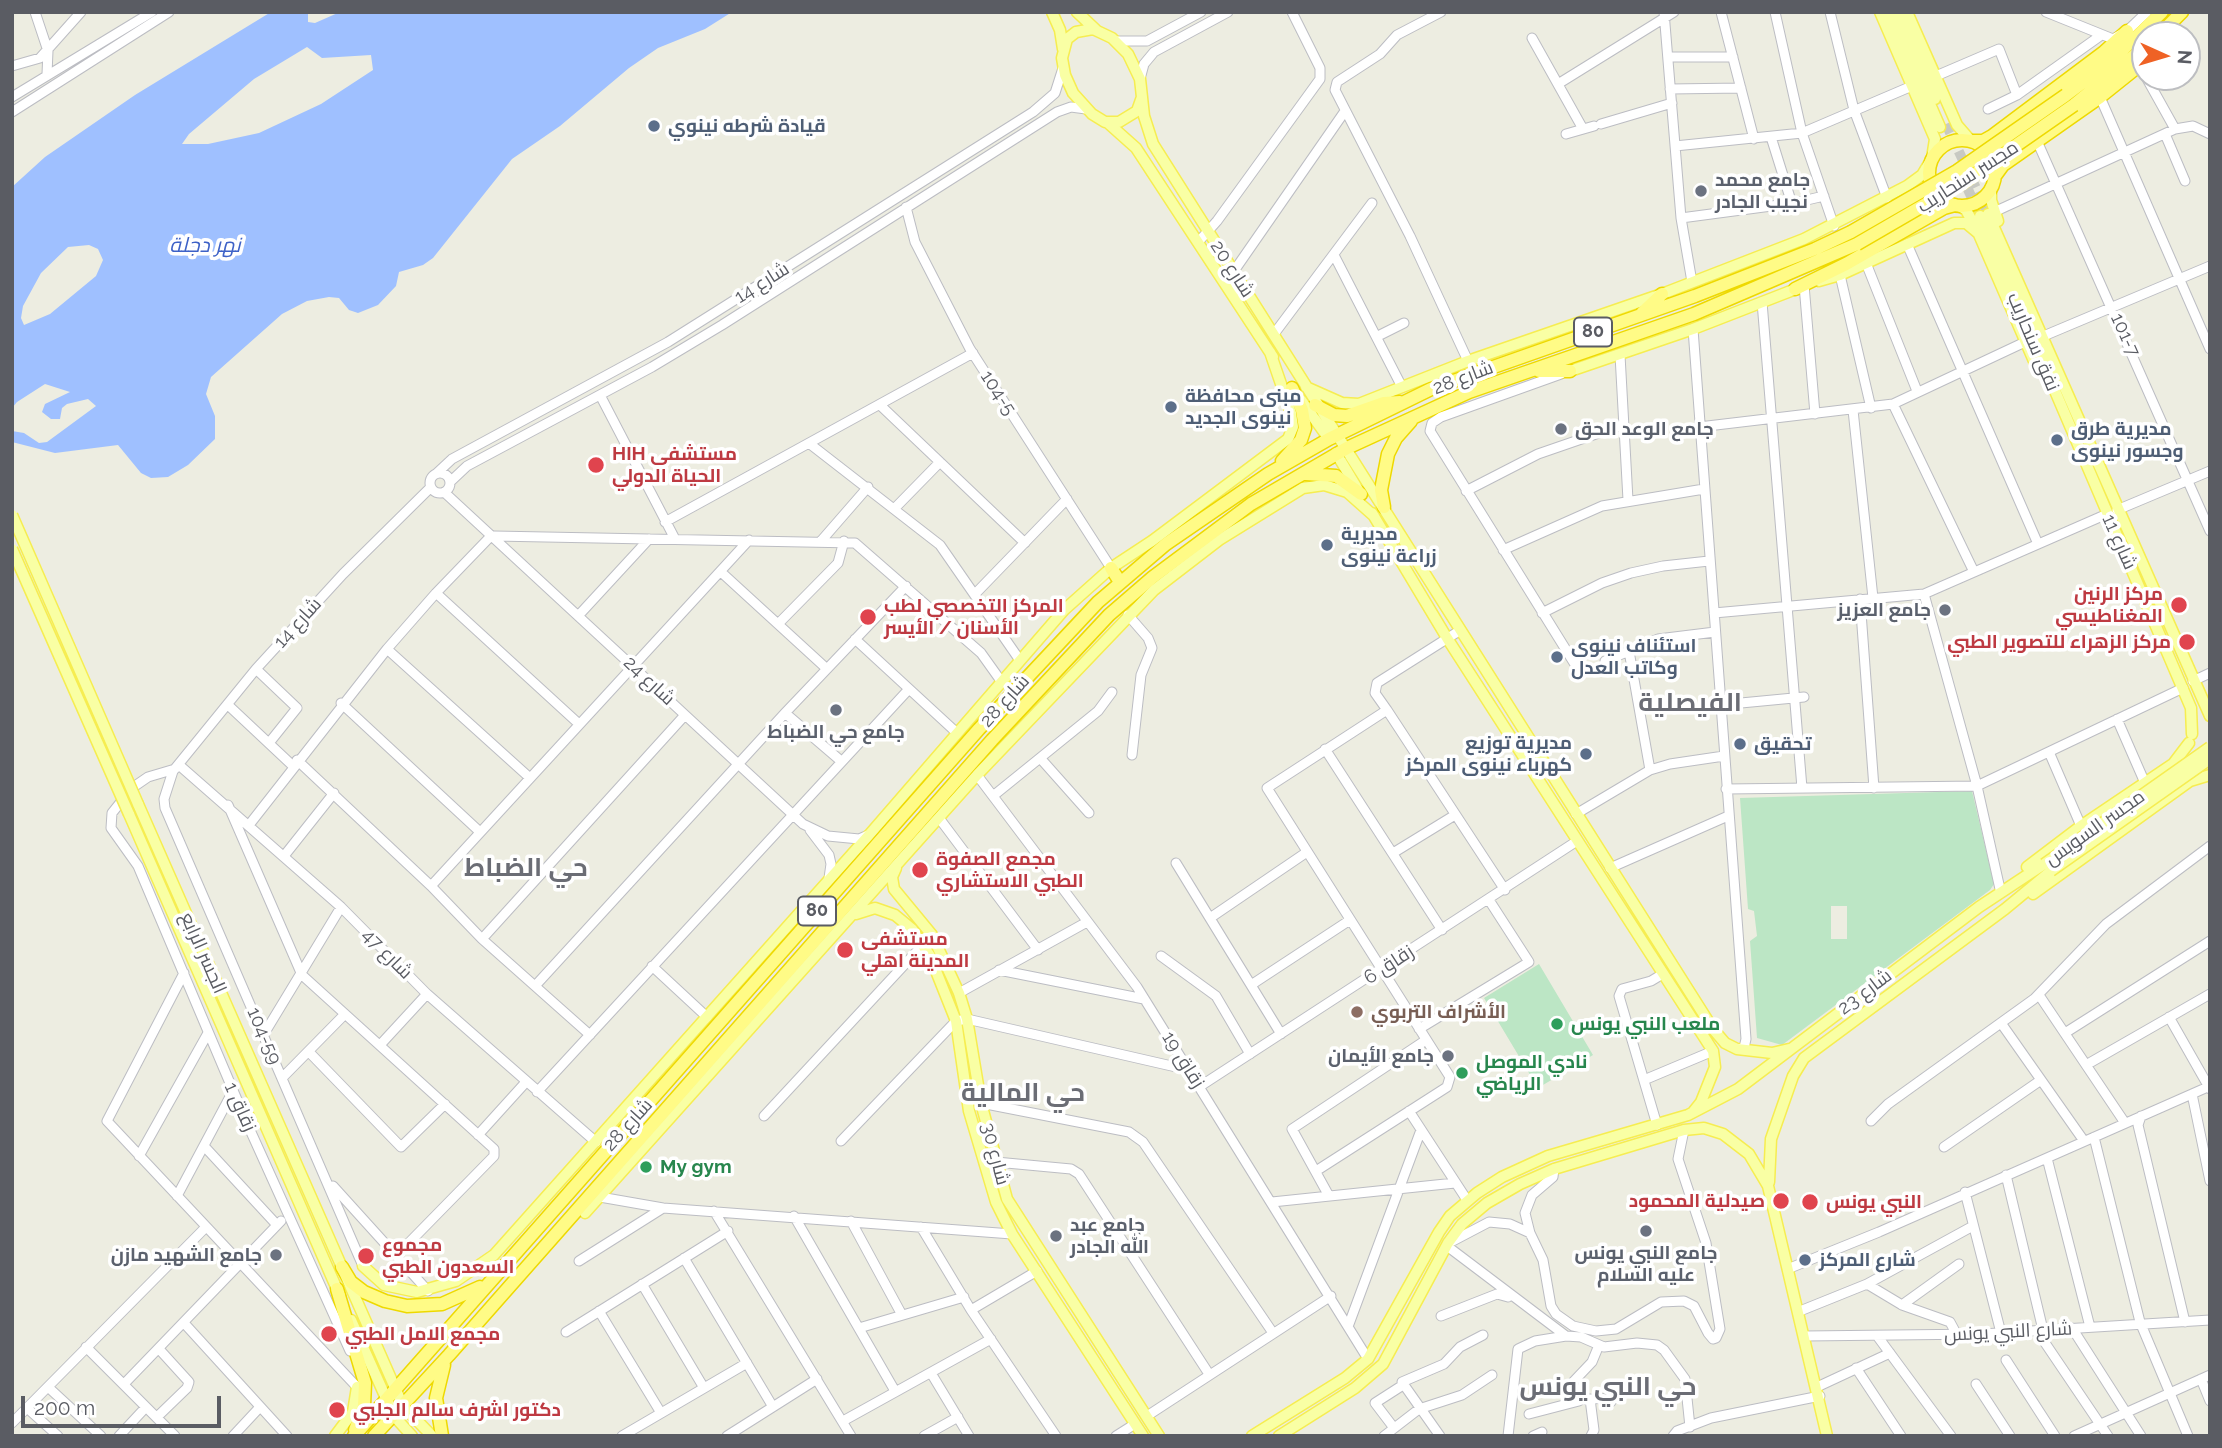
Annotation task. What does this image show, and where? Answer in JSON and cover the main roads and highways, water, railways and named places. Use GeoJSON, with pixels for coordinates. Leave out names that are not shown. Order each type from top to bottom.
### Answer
{"type":"FeatureCollection","features":[{"type":"Feature","properties":{"kind":"highway","name":"80"},"geometry":{"type":"LineString","coordinates":[[2070,99],[2162,12]]}},
{"type":"Feature","properties":{"kind":"highway"},"geometry":{"type":"LineString","coordinates":[[1957,206],[1943,200],[1931,187],[1928,175],[1931,159],[1949,142],[1988,138],[2104,52],[2127,31]]}},
{"type":"Feature","properties":{"kind":"highway","name":"80"},"geometry":{"type":"LineString","coordinates":[[2070,99],[2131,57]]}},
{"type":"Feature","properties":{"kind":"highway"},"geometry":{"type":"LineString","coordinates":[[1800,287],[1944,208],[1977,202],[2003,165],[2131,78]]}},
{"type":"Feature","properties":{"kind":"highway","name":"مجسر سنحاريب"},"geometry":{"type":"LineString","coordinates":[[1851,232],[2070,99]]}},
{"type":"Feature","properties":{"kind":"highway","name":"مجسر سنحاريب"},"geometry":{"type":"LineString","coordinates":[[1857,244],[1962,183],[2070,99]]}},
{"type":"Feature","properties":{"kind":"highway"},"geometry":{"type":"LineString","coordinates":[[1972,141],[1990,156],[1993,181]]}},
{"type":"Feature","properties":{"kind":"highway","name":"شارع 28"},"geometry":{"type":"LineString","coordinates":[[353,1436],[504,1266],[745,983],[904,805],[1120,582],[1206,515],[1268,474],[1407,401],[1464,376],[1636,317],[1815,249],[1851,232]]}},
{"type":"Feature","properties":{"kind":"highway","name":"شارع 28"},"geometry":{"type":"LineString","coordinates":[[374,1436],[586,1208],[925,824],[992,740],[1132,606],[1224,523],[1342,451],[1423,412],[1469,392],[1694,314],[1857,244]]}},
{"type":"Feature","properties":{"kind":"highway"},"geometry":{"type":"LineString","coordinates":[[1636,317],[1662,294]]}},
{"type":"Feature","properties":{"kind":"highway"},"geometry":{"type":"LineString","coordinates":[[1531,372],[1570,371]]}},
{"type":"Feature","properties":{"kind":"highway"},"geometry":{"type":"LineString","coordinates":[[1268,474],[1297,446],[1304,434],[1304,417],[1298,387]]}},
{"type":"Feature","properties":{"kind":"highway"},"geometry":{"type":"LineString","coordinates":[[1315,405],[1331,414],[1347,416],[1384,403],[1407,401]]}},
{"type":"Feature","properties":{"kind":"highway"},"geometry":{"type":"LineString","coordinates":[[1384,507],[1382,484],[1390,449],[1404,428],[1423,412]]}},
{"type":"Feature","properties":{"kind":"highway"},"geometry":{"type":"LineString","coordinates":[[1333,438],[1342,451]]}},
{"type":"Feature","properties":{"kind":"highway"},"geometry":{"type":"LineString","coordinates":[[1299,476],[1311,473],[1336,476],[1361,494]]}},
{"type":"Feature","properties":{"kind":"highway"},"geometry":{"type":"LineString","coordinates":[[1111,568],[1120,582]]}},
{"type":"Feature","properties":{"kind":"highway"},"geometry":{"type":"LineString","coordinates":[[979,729],[992,740]]}},
{"type":"Feature","properties":{"kind":"highway"},"geometry":{"type":"LineString","coordinates":[[342,1267],[351,1282],[364,1292],[385,1301],[419,1307],[442,1304],[464,1296],[487,1282],[504,1266]]}},
{"type":"Feature","properties":{"kind":"highway"},"geometry":{"type":"LineString","coordinates":[[337,1289],[365,1382],[364,1406],[353,1436]]}},
{"type":"Feature","properties":{"kind":"highway"},"geometry":{"type":"LineString","coordinates":[[442,1436],[436,1398],[440,1376],[449,1355]]}},
{"type":"Feature","properties":{"kind":"main road"},"geometry":{"type":"LineString","coordinates":[[1052,12],[1060,30],[1063,67],[1073,93],[1086,109],[1105,122],[1126,120],[1137,111],[1142,97],[1140,79],[1133,62],[1116,41],[1098,31],[1077,12]]}},
{"type":"Feature","properties":{"kind":"main road"},"geometry":{"type":"LineString","coordinates":[[1880,12],[1912,86],[1942,123],[1972,141]]}},
{"type":"Feature","properties":{"kind":"main road"},"geometry":{"type":"LineString","coordinates":[[1889,12],[1942,123]]}},
{"type":"Feature","properties":{"kind":"main road"},"geometry":{"type":"LineString","coordinates":[[1898,12],[1942,123]]}},
{"type":"Feature","properties":{"kind":"main road"},"geometry":{"type":"LineString","coordinates":[[1298,387],[1354,405],[1468,361],[1662,294],[1834,226],[1886,198],[1922,175],[1931,159],[1942,123],[1936,76],[1907,12]]}},
{"type":"Feature","properties":{"kind":"main road"},"geometry":{"type":"LineString","coordinates":[[1063,50],[1067,39],[1076,32],[1087,29],[1098,31]]}},
{"type":"Feature","properties":{"kind":"main road","name":"شارع 20"},"geometry":{"type":"LineString","coordinates":[[1142,97],[1146,126],[1153,144],[1274,334],[1298,387],[1315,405],[1333,438]]}},
{"type":"Feature","properties":{"kind":"main road","name":"شارع 20"},"geometry":{"type":"LineString","coordinates":[[1105,122],[1136,148],[1200,240],[1270,352],[1333,438]]}},
{"type":"Feature","properties":{"kind":"main road"},"geometry":{"type":"LineString","coordinates":[[1993,181],[1990,216],[2046,335],[2091,464]]}},
{"type":"Feature","properties":{"kind":"main road"},"geometry":{"type":"LineString","coordinates":[[1957,206],[1966,210],[1977,232],[2068,439],[2091,464]]}},
{"type":"Feature","properties":{"kind":"main road"},"geometry":{"type":"LineString","coordinates":[[1977,232],[1975,220],[1980,212],[1994,213],[1990,216]]}},
{"type":"Feature","properties":{"kind":"main road","name":"نفق سنحاريب"},"geometry":{"type":"LineString","coordinates":[[1990,216],[2091,464]]}},
{"type":"Feature","properties":{"kind":"main road"},"geometry":{"type":"LineString","coordinates":[[1570,371],[1840,275],[1954,223],[1966,223],[1977,232]]}},
{"type":"Feature","properties":{"kind":"main road"},"geometry":{"type":"LineString","coordinates":[[363,1266],[375,1280],[394,1290],[428,1291],[456,1281],[483,1265],[707,1017],[745,983],[829,879],[869,835],[904,805],[957,733],[1064,610],[1111,568],[1152,541],[1287,439],[1293,421],[1270,352]]}},
{"type":"Feature","properties":{"kind":"main road"},"geometry":{"type":"LineString","coordinates":[[1342,451],[1361,494],[1447,638],[1661,975],[1713,1051],[1716,1064],[1699,1106],[1688,1115]]}},
{"type":"Feature","properties":{"kind":"main road"},"geometry":{"type":"LineString","coordinates":[[1342,451],[1384,507],[1458,631],[1713,1030],[1725,1043],[1737,1049],[1772,1054],[1789,1049]]}},
{"type":"Feature","properties":{"kind":"main road","name":"شارع 11"},"geometry":{"type":"LineString","coordinates":[[2091,464],[2188,685],[2210,718]]}},
{"type":"Feature","properties":{"kind":"main road"},"geometry":{"type":"LineString","coordinates":[[586,1208],[600,1197],[766,1002],[850,917],[906,855],[925,824],[939,818],[1132,606],[1224,536],[1290,494],[1318,485],[1347,492],[1374,516]]}},
{"type":"Feature","properties":{"kind":"main road","name":"الجسر الرابع"},"geometry":{"type":"LineString","coordinates":[[12,515],[342,1267],[391,1395]]}},
{"type":"Feature","properties":{"kind":"main road","name":"الجسر الرابع"},"geometry":{"type":"LineString","coordinates":[[12,549],[337,1289],[391,1395]]}},
{"type":"Feature","properties":{"kind":"main road","name":"شارع 11"},"geometry":{"type":"LineString","coordinates":[[2188,685],[2193,717],[2190,739]]}},
{"type":"Feature","properties":{"kind":"main road"},"geometry":{"type":"LineString","coordinates":[[1979,907],[2081,826],[2173,765],[2190,739],[2210,718]]}},
{"type":"Feature","properties":{"kind":"main road"},"geometry":{"type":"LineString","coordinates":[[2190,739],[2192,760],[2197,767],[2210,775]]}},
{"type":"Feature","properties":{"kind":"main road","name":"مجسر السويس"},"geometry":{"type":"LineString","coordinates":[[1986,923],[2048,867],[2210,747]]}},
{"type":"Feature","properties":{"kind":"main road","name":"مجسر السويس"},"geometry":{"type":"LineString","coordinates":[[1979,907],[2048,867],[2210,759]]}},
{"type":"Feature","properties":{"kind":"main road"},"geometry":{"type":"LineString","coordinates":[[1986,923],[2020,904],[2190,781],[2210,775]]}},
{"type":"Feature","properties":{"kind":"main road","name":"شارع 30"},"geometry":{"type":"LineString","coordinates":[[906,855],[894,872],[892,883],[898,896],[932,935],[959,993],[969,1111],[996,1202],[1012,1234],[1143,1436]]}},
{"type":"Feature","properties":{"kind":"main road","name":"شارع 23"},"geometry":{"type":"LineString","coordinates":[[1265,1433],[1368,1359],[1439,1232],[1467,1200],[1502,1177],[1548,1156],[1688,1115],[1752,1079],[1979,907]]}},
{"type":"Feature","properties":{"kind":"main road","name":"شارع 30"},"geometry":{"type":"LineString","coordinates":[[850,917],[868,909],[890,912],[906,923],[923,944],[961,1020],[1007,1199],[1159,1436]]}},
{"type":"Feature","properties":{"kind":"main road","name":"شارع 23"},"geometry":{"type":"LineString","coordinates":[[1772,1198],[1768,1168],[1771,1139],[1793,1076],[1804,1059],[1816,1047],[1986,923]]}},
{"type":"Feature","properties":{"kind":"main road"},"geometry":{"type":"LineString","coordinates":[[1279,1436],[1355,1388],[1383,1364],[1448,1244],[1462,1224],[1487,1203],[1554,1169],[1684,1130],[1714,1130],[1754,1159],[1772,1198],[1827,1436]]}},
{"type":"Feature","properties":{"kind":"main road"},"geometry":{"type":"LineString","coordinates":[[1548,1156],[1554,1169]]}},
{"type":"Feature","properties":{"kind":"main road"},"geometry":{"type":"LineString","coordinates":[[293,1222],[305,1216]]}},
{"type":"Feature","properties":{"kind":"main road"},"geometry":{"type":"LineString","coordinates":[[309,1256],[320,1251]]}},
{"type":"Feature","properties":{"kind":"main road"},"geometry":{"type":"LineString","coordinates":[[335,1436],[353,1412],[358,1387]]}},
{"type":"Feature","properties":{"kind":"main road"},"geometry":{"type":"LineString","coordinates":[[391,1395],[432,1436]]}},
{"type":"Feature","properties":{"kind":"main road"},"geometry":{"type":"LineString","coordinates":[[391,1395],[394,1416],[412,1436]]}},
{"type":"Feature","properties":{"kind":"main road"},"geometry":{"type":"LineString","coordinates":[[1252,1436],[1265,1433]]}},
{"type":"Feature","properties":{"kind":"water","name":"نهر دجلة"},"geometry":{"type":"Polygon","coordinates":[[[271,12],[308,12],[308,22],[315,23],[340,12],[732,12],[705,29],[658,48],[629,68],[560,126],[512,159],[433,258],[423,265],[399,272],[396,286],[378,305],[358,313],[349,310],[339,298],[329,297],[307,301],[282,314],[211,377],[206,394],[215,416],[215,439],[188,465],[168,477],[151,478],[141,473],[118,445],[55,453],[12,442],[12,431],[24,433],[39,443],[47,442],[96,406],[88,399],[67,404],[62,408],[60,419],[51,419],[42,412],[45,404],[70,392],[45,384],[12,408],[12,187],[45,157],[135,95],[271,12]],[[307,47],[254,79],[189,134],[182,144],[208,144],[259,133],[321,104],[373,70],[371,55],[322,58],[307,47]],[[89,245],[68,247],[41,273],[23,306],[21,318],[24,325],[50,314],[96,276],[103,260],[98,249],[89,245]]]}},
{"type":"Feature","properties":{"kind":"tunnel"},"geometry":{"type":"LineString","coordinates":[[1946,124],[1988,214]]}},
{"type":"Feature","properties":{"kind":"tunnel"},"geometry":{"type":"LineString","coordinates":[[1961,174],[1980,216]]}},
{"type":"Feature","properties":{"kind":"place","name":"قيادة شرطه نينوي"},"geometry":{"type":"Point","coordinates":[654,126]}},
{"type":"Feature","properties":{"kind":"place","name":"جامع محمد نجيب الجادر"},"geometry":{"type":"Point","coordinates":[1701,191]}},
{"type":"Feature","properties":{"kind":"place","name":"مبنى محافظة نينوى الجديد"},"geometry":{"type":"Point","coordinates":[1171,407]}},
{"type":"Feature","properties":{"kind":"place","name":"جامع الوعد الحق"},"geometry":{"type":"Point","coordinates":[1561,429]}},
{"type":"Feature","properties":{"kind":"place","name":"مديرية طرق وجسور نينوى"},"geometry":{"type":"Point","coordinates":[2057,440]}},
{"type":"Feature","properties":{"kind":"place","name":"HIH مستشفى الحياة الدولي"},"geometry":{"type":"Point","coordinates":[596,465]}},
{"type":"Feature","properties":{"kind":"place","name":"مديرية زراعة نينوى"},"geometry":{"type":"Point","coordinates":[1327,545]}},
{"type":"Feature","properties":{"kind":"place","name":"مركز الرنين المغناطيسي"},"geometry":{"type":"Point","coordinates":[2179,605]}},
{"type":"Feature","properties":{"kind":"place","name":"جامع العزيز"},"geometry":{"type":"Point","coordinates":[1945,610]}},
{"type":"Feature","properties":{"kind":"place","name":"المركز التخصصي لطب الأسنان / الأيسر"},"geometry":{"type":"Point","coordinates":[868,617]}},
{"type":"Feature","properties":{"kind":"place","name":"مركز الزهراء للتصوير الطبي"},"geometry":{"type":"Point","coordinates":[2187,642]}},
{"type":"Feature","properties":{"kind":"place","name":"استئناف نينوى وكاتب العدل"},"geometry":{"type":"Point","coordinates":[1557,657]}},
{"type":"Feature","properties":{"kind":"place","name":"جامع حي الضباط"},"geometry":{"type":"Point","coordinates":[836,710]}},
{"type":"Feature","properties":{"kind":"place","name":"تحقيق"},"geometry":{"type":"Point","coordinates":[1740,744]}},
{"type":"Feature","properties":{"kind":"place","name":"مديرية توزيع كهرباء نينوى المركز"},"geometry":{"type":"Point","coordinates":[1586,754]}},
{"type":"Feature","properties":{"kind":"place","name":"مجمع الصفوة الطبي الاستشاري"},"geometry":{"type":"Point","coordinates":[920,870]}},
{"type":"Feature","properties":{"kind":"place","name":"مستشفى المدينة اهلي"},"geometry":{"type":"Point","coordinates":[845,950]}},
{"type":"Feature","properties":{"kind":"place","name":"الأشراف التربوي"},"geometry":{"type":"Point","coordinates":[1357,1012]}},
{"type":"Feature","properties":{"kind":"place","name":"ملعب النبي يونس"},"geometry":{"type":"Point","coordinates":[1557,1024]}},
{"type":"Feature","properties":{"kind":"place","name":"جامع الأيمان"},"geometry":{"type":"Point","coordinates":[1448,1056]}},
{"type":"Feature","properties":{"kind":"place","name":"نادي الموصل الرياضي"},"geometry":{"type":"Point","coordinates":[1462,1073]}},
{"type":"Feature","properties":{"kind":"place","name":"My gym"},"geometry":{"type":"Point","coordinates":[646,1167]}},
{"type":"Feature","properties":{"kind":"place","name":"صيدلية المحمود"},"geometry":{"type":"Point","coordinates":[1781,1201]}},
{"type":"Feature","properties":{"kind":"place","name":"النبي يونس"},"geometry":{"type":"Point","coordinates":[1810,1202]}},
{"type":"Feature","properties":{"kind":"place","name":"جامع النبي يونس عليه السلام"},"geometry":{"type":"Point","coordinates":[1646,1231]}},
{"type":"Feature","properties":{"kind":"place","name":"جامع عبد الله الجادر"},"geometry":{"type":"Point","coordinates":[1056,1236]}},
{"type":"Feature","properties":{"kind":"place","name":"جامع الشهيد مازن"},"geometry":{"type":"Point","coordinates":[276,1255]}},
{"type":"Feature","properties":{"kind":"place","name":"مجموع السعدون الطبي"},"geometry":{"type":"Point","coordinates":[366,1256]}},
{"type":"Feature","properties":{"kind":"place","name":"شارع المركز"},"geometry":{"type":"Point","coordinates":[1805,1260]}},
{"type":"Feature","properties":{"kind":"place","name":"مجمع الامل الطبي"},"geometry":{"type":"Point","coordinates":[329,1334]}},
{"type":"Feature","properties":{"kind":"place","name":"دكتور اشرف سالم الجلبي"},"geometry":{"type":"Point","coordinates":[337,1410]}},
{"type":"Feature","properties":{"kind":"district","name":"الفيصلية"},"geometry":{"type":"Point","coordinates":[1690,703]}},
{"type":"Feature","properties":{"kind":"district","name":"حي الضباط"},"geometry":{"type":"Point","coordinates":[526,868]}},
{"type":"Feature","properties":{"kind":"district","name":"حي المالية"},"geometry":{"type":"Point","coordinates":[1023,1093]}},
{"type":"Feature","properties":{"kind":"district","name":"حي النبي يونس"},"geometry":{"type":"Point","coordinates":[1608,1387]}}]}
